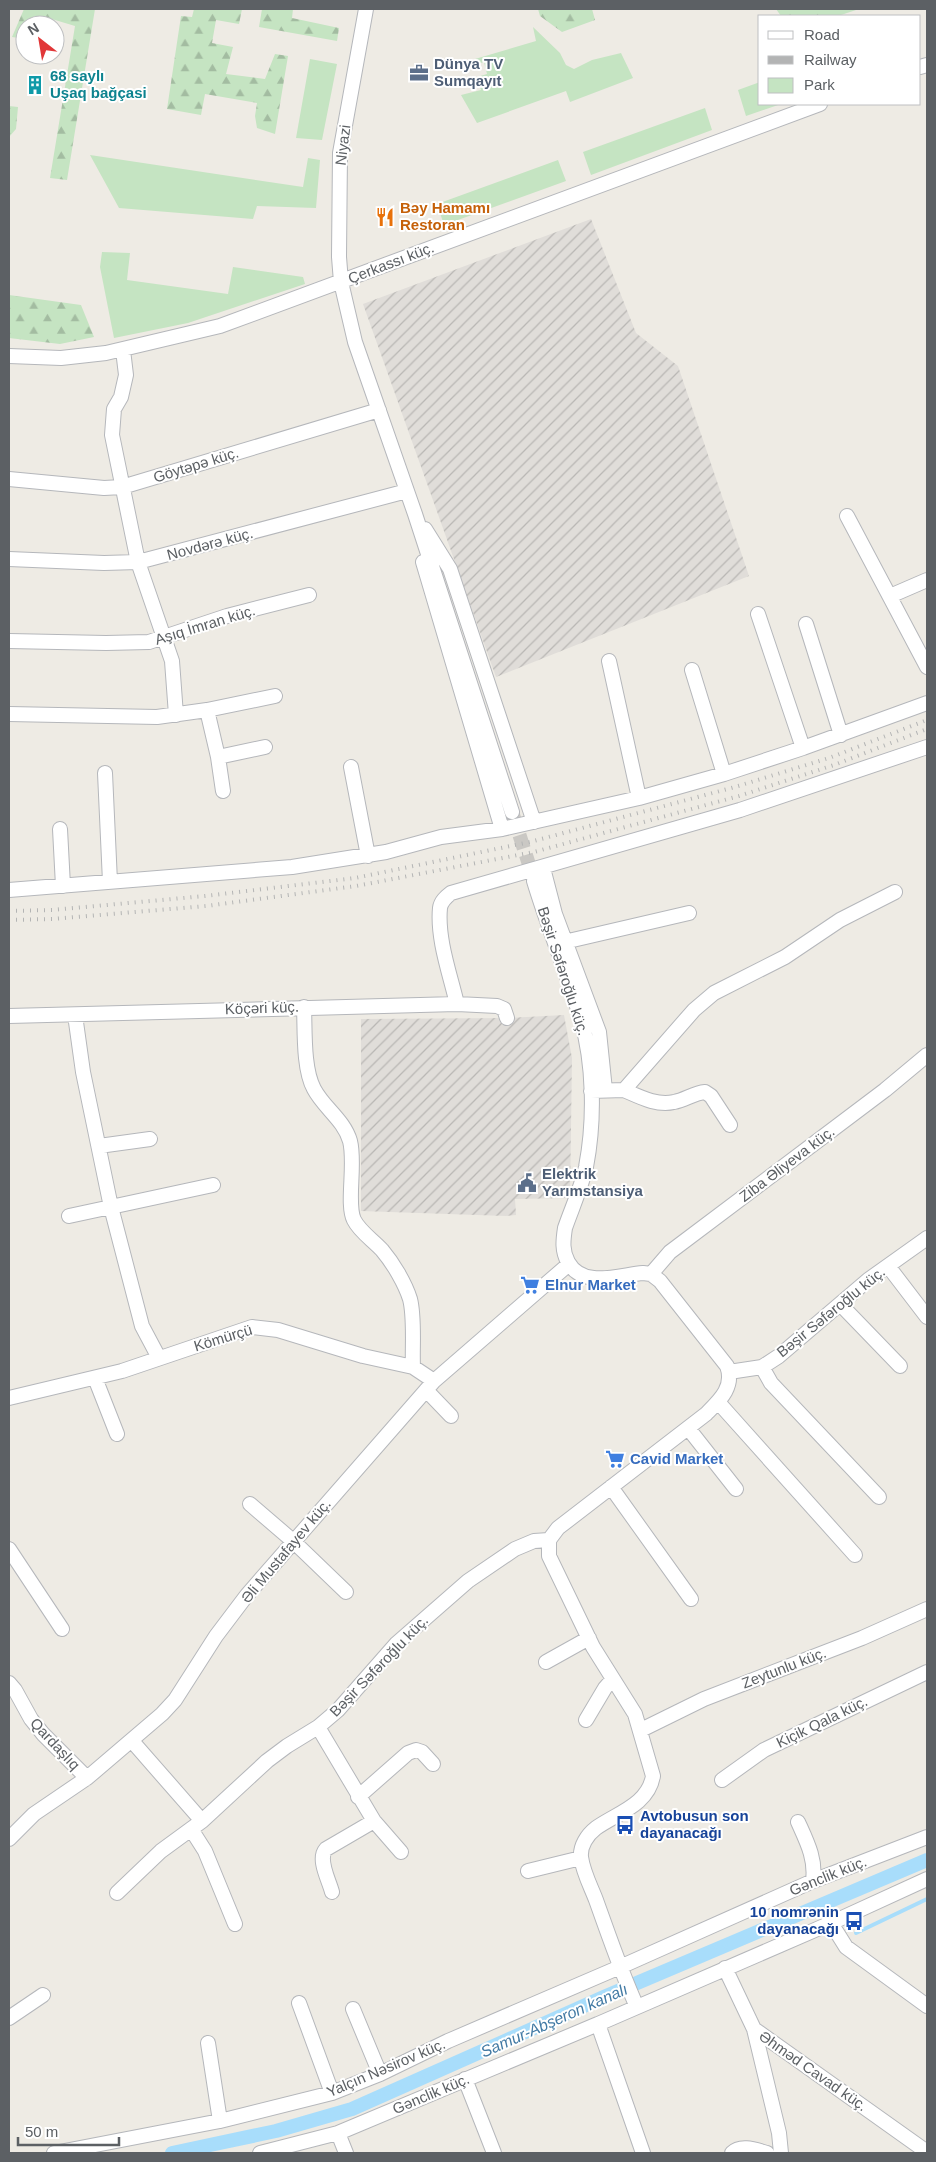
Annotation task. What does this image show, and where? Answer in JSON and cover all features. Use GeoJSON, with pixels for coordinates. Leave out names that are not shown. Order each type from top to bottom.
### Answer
{"type":"FeatureCollection","features":[{"type":"Feature","properties":{"kind":"street","name":"Niyazi"},"geometry":{"type":"LineString","coordinates":[[366,9],[340,153],[339,257],[341,282],[350,324],[415,514]]}},
{"type":"Feature","properties":{"kind":"street","name":"Çerkassı küç."},"geometry":{"type":"LineString","coordinates":[[9,356],[61,358],[124,350],[220,326],[817,105]]}},
{"type":"Feature","properties":{"kind":"street"},"geometry":{"type":"LineString","coordinates":[[124,350],[126,375],[124,388],[114,409],[112,435],[138,562],[172,661],[176,715]]}},
{"type":"Feature","properties":{"kind":"street","name":"Göytəpə küç."},"geometry":{"type":"LineString","coordinates":[[9,479],[104,488],[122,487],[379,410]]}},
{"type":"Feature","properties":{"kind":"street","name":"Novdərə küç."},"geometry":{"type":"LineString","coordinates":[[9,559],[104,563],[138,562],[407,491]]}},
{"type":"Feature","properties":{"kind":"street"},"geometry":{"type":"LineString","coordinates":[[415,514],[512,812]]}},
{"type":"Feature","properties":{"kind":"street"},"geometry":{"type":"LineString","coordinates":[[415,514],[450,569],[534,822]]}},
{"type":"Feature","properties":{"kind":"street"},"geometry":{"type":"LineString","coordinates":[[415,514],[426,576],[502,829]]}},
{"type":"Feature","properties":{"kind":"street"},"geometry":{"type":"LineString","coordinates":[[847,516],[927,667]]}},
{"type":"Feature","properties":{"kind":"street"},"geometry":{"type":"LineString","coordinates":[[890,596],[927,580]]}},
{"type":"Feature","properties":{"kind":"street","name":"Aşıq İmran küç."},"geometry":{"type":"LineString","coordinates":[[9,641],[106,644],[149,642],[227,616],[309,595]]}},
{"type":"Feature","properties":{"kind":"street"},"geometry":{"type":"LineString","coordinates":[[758,614],[803,748]]}},
{"type":"Feature","properties":{"kind":"street"},"geometry":{"type":"LineString","coordinates":[[806,624],[841,736]]}},
{"type":"Feature","properties":{"kind":"street"},"geometry":{"type":"LineString","coordinates":[[609,661],[639,798]]}},
{"type":"Feature","properties":{"kind":"street"},"geometry":{"type":"LineString","coordinates":[[692,670],[724,774]]}},
{"type":"Feature","properties":{"kind":"street"},"geometry":{"type":"LineString","coordinates":[[9,714],[128,717],[176,715],[275,696]]}},
{"type":"Feature","properties":{"kind":"street"},"geometry":{"type":"LineString","coordinates":[[9,890],[292,867],[368,856],[441,837],[502,829],[639,798],[724,774],[841,736],[927,703]]}},
{"type":"Feature","properties":{"kind":"street"},"geometry":{"type":"LineString","coordinates":[[207,710],[218,757],[223,791]]}},
{"type":"Feature","properties":{"kind":"street"},"geometry":{"type":"LineString","coordinates":[[218,757],[265,747]]}},
{"type":"Feature","properties":{"kind":"street"},"geometry":{"type":"LineString","coordinates":[[456,1004],[442,932],[440,907],[444,899],[460,889],[543,868],[740,810],[927,748]]}},
{"type":"Feature","properties":{"kind":"street"},"geometry":{"type":"LineString","coordinates":[[351,767],[368,856]]}},
{"type":"Feature","properties":{"kind":"street"},"geometry":{"type":"LineString","coordinates":[[105,773],[110,882]]}},
{"type":"Feature","properties":{"kind":"street"},"geometry":{"type":"LineString","coordinates":[[60,829],[63,886]]}},
{"type":"Feature","properties":{"kind":"street"},"geometry":{"type":"LineString","coordinates":[[543,868],[564,942],[599,1032],[603,1060],[598,1091],[624,1090],[655,1102],[674,1102],[696,1093],[705,1092],[711,1096],[730,1125]]}},
{"type":"Feature","properties":{"kind":"street","name":"Bəşir Səfəroğlu küç."},"geometry":{"type":"LineString","coordinates":[[534,881],[581,1020],[598,1091],[586,1166],[563,1238],[565,1255],[569,1264]]}},
{"type":"Feature","properties":{"kind":"street"},"geometry":{"type":"LineString","coordinates":[[624,1090],[694,1010],[714,993],[786,957],[840,920],[895,892]]}},
{"type":"Feature","properties":{"kind":"street"},"geometry":{"type":"LineString","coordinates":[[564,942],[689,913]]}},
{"type":"Feature","properties":{"kind":"street","name":"Köçəri küç."},"geometry":{"type":"LineString","coordinates":[[9,1016],[456,1004],[497,1006],[504,1009],[507,1018]]}},
{"type":"Feature","properties":{"kind":"street"},"geometry":{"type":"LineString","coordinates":[[304,1007],[309,1077],[314,1090],[347,1132],[350,1142],[353,1162],[351,1213],[354,1222],[381,1249],[392,1264],[410,1299],[413,1368]]}},
{"type":"Feature","properties":{"kind":"street"},"geometry":{"type":"LineString","coordinates":[[75,1015],[83,1072],[111,1207],[142,1326],[159,1358]]}},
{"type":"Feature","properties":{"kind":"street","name":"Ziba Əliyeva küç."},"geometry":{"type":"LineString","coordinates":[[651,1274],[670,1252],[927,1056]]}},
{"type":"Feature","properties":{"kind":"street"},"geometry":{"type":"LineString","coordinates":[[99,1146],[150,1140]]}},
{"type":"Feature","properties":{"kind":"street"},"geometry":{"type":"LineString","coordinates":[[69,1216],[213,1185]]}},
{"type":"Feature","properties":{"kind":"street","name":"Bəşir Səfəroğlu küç."},"geometry":{"type":"LineString","coordinates":[[729,1372],[762,1367],[797,1342],[868,1280],[927,1238]]}},
{"type":"Feature","properties":{"kind":"street"},"geometry":{"type":"LineString","coordinates":[[569,1264],[580,1275],[590,1278],[643,1273],[651,1274],[660,1281],[727,1366],[729,1372],[728,1386],[718,1402],[688,1428],[558,1528],[549,1540],[549,1556],[589,1638],[612,1680],[635,1714],[653,1776],[651,1786],[646,1795],[590,1834],[583,1843],[581,1858],[621,1971],[634,2001],[725,1968],[831,1923],[927,1879]]}},
{"type":"Feature","properties":{"kind":"street","name":"Əli Mustafayev küç."},"geometry":{"type":"LineString","coordinates":[[9,1839],[34,1814],[87,1778],[175,1700],[216,1636],[247,1595],[430,1385],[569,1264]]}},
{"type":"Feature","properties":{"kind":"street"},"geometry":{"type":"LineString","coordinates":[[888,1266],[927,1317]]}},
{"type":"Feature","properties":{"kind":"street"},"geometry":{"type":"LineString","coordinates":[[840,1305],[900,1366]]}},
{"type":"Feature","properties":{"kind":"street","name":"Kömürçü"},"geometry":{"type":"LineString","coordinates":[[9,1398],[95,1378],[252,1327],[278,1330],[371,1358],[413,1368],[430,1385],[451,1416]]}},
{"type":"Feature","properties":{"kind":"street"},"geometry":{"type":"LineString","coordinates":[[762,1367],[772,1383],[879,1497]]}},
{"type":"Feature","properties":{"kind":"street"},"geometry":{"type":"LineString","coordinates":[[95,1378],[116,1434]]}},
{"type":"Feature","properties":{"kind":"street"},"geometry":{"type":"LineString","coordinates":[[718,1402],[855,1555]]}},
{"type":"Feature","properties":{"kind":"street"},"geometry":{"type":"LineString","coordinates":[[688,1428],[736,1489]]}},
{"type":"Feature","properties":{"kind":"street"},"geometry":{"type":"LineString","coordinates":[[611,1487],[691,1599]]}},
{"type":"Feature","properties":{"kind":"street"},"geometry":{"type":"LineString","coordinates":[[250,1504],[293,1541],[346,1592]]}},
{"type":"Feature","properties":{"kind":"street","name":"Bəşir Səfəroğlu küç."},"geometry":{"type":"LineString","coordinates":[[117,1893],[161,1851],[196,1825],[268,1761],[287,1746],[318,1727],[338,1710],[396,1644],[468,1581],[515,1549],[534,1541],[549,1540]]}},
{"type":"Feature","properties":{"kind":"street"},"geometry":{"type":"LineString","coordinates":[[9,1549],[62,1629]]}},
{"type":"Feature","properties":{"kind":"street","name":"Zeytunlu küç."},"geometry":{"type":"LineString","coordinates":[[641,1730],[704,1699],[862,1638],[927,1609]]}},
{"type":"Feature","properties":{"kind":"street"},"geometry":{"type":"LineString","coordinates":[[546,1662],[589,1638]]}},
{"type":"Feature","properties":{"kind":"street","name":"Kiçik Qala küç."},"geometry":{"type":"LineString","coordinates":[[722,1780],[764,1750],[927,1672]]}},
{"type":"Feature","properties":{"kind":"street"},"geometry":{"type":"LineString","coordinates":[[586,1720],[605,1688],[612,1680]]}},
{"type":"Feature","properties":{"kind":"street","name":"Qardaşlıq"},"geometry":{"type":"LineString","coordinates":[[9,1683],[31,1719],[43,1734],[87,1778]]}},
{"type":"Feature","properties":{"kind":"street"},"geometry":{"type":"LineString","coordinates":[[318,1727],[374,1821],[401,1852]]}},
{"type":"Feature","properties":{"kind":"street"},"geometry":{"type":"LineString","coordinates":[[132,1740],[196,1825],[236,1924]]}},
{"type":"Feature","properties":{"kind":"street"},"geometry":{"type":"LineString","coordinates":[[358,1796],[408,1753],[416,1750],[422,1752],[434,1764]]}},
{"type":"Feature","properties":{"kind":"street"},"geometry":{"type":"LineString","coordinates":[[332,1892],[322,1860],[323,1853],[326,1849],[374,1821]]}},
{"type":"Feature","properties":{"kind":"street"},"geometry":{"type":"LineString","coordinates":[[798,1822],[812,1853],[813,1881]]}},
{"type":"Feature","properties":{"kind":"street","name":"Gənclik küç."},"geometry":{"type":"LineString","coordinates":[[621,1971],[813,1881],[927,1836]]}},
{"type":"Feature","properties":{"kind":"street"},"geometry":{"type":"LineString","coordinates":[[528,1872],[581,1858]]}},
{"type":"Feature","properties":{"kind":"street"},"geometry":{"type":"LineString","coordinates":[[831,1923],[846,1947],[927,2006]]}},
{"type":"Feature","properties":{"kind":"street","name":"Əhməd Cavad küç."},"geometry":{"type":"LineString","coordinates":[[725,1968],[754,2029],[927,2152]]}},
{"type":"Feature","properties":{"kind":"street","name":"Yalçın Nəsirov küç."},"geometry":{"type":"LineString","coordinates":[[54,2153],[220,2121],[332,2093],[380,2074],[458,2037],[621,1971]]}},
{"type":"Feature","properties":{"kind":"street"},"geometry":{"type":"LineString","coordinates":[[9,2018],[44,1995]]}},
{"type":"Feature","properties":{"kind":"street","name":"Gənclik küç."},"geometry":{"type":"LineString","coordinates":[[260,2153],[338,2133],[465,2078],[598,2024],[634,2001]]}},
{"type":"Feature","properties":{"kind":"street"},"geometry":{"type":"LineString","coordinates":[[299,2003],[332,2093]]}},
{"type":"Feature","properties":{"kind":"street"},"geometry":{"type":"LineString","coordinates":[[353,2009],[380,2074]]}},
{"type":"Feature","properties":{"kind":"street"},"geometry":{"type":"LineString","coordinates":[[598,2024],[643,2153]]}},
{"type":"Feature","properties":{"kind":"street"},"geometry":{"type":"LineString","coordinates":[[754,2029],[779,2134],[781,2153]]}},
{"type":"Feature","properties":{"kind":"street"},"geometry":{"type":"LineString","coordinates":[[208,2043],[220,2121]]}},
{"type":"Feature","properties":{"kind":"street"},"geometry":{"type":"LineString","coordinates":[[465,2078],[494,2153]]}},
{"type":"Feature","properties":{"kind":"street"},"geometry":{"type":"LineString","coordinates":[[338,2133],[346,2153]]}},
{"type":"Feature","properties":{"kind":"street"},"geometry":{"type":"LineString","coordinates":[[732,2153],[741,2148],[767,2153]]}},
{"type":"Feature","properties":{"kind":"shaded area"},"geometry":{"type":"Polygon","coordinates":[[[591,219],[636,333],[678,366],[749,576],[496,677],[363,304],[591,219]]]}},
{"type":"Feature","properties":{"kind":"shaded area"},"geometry":{"type":"Polygon","coordinates":[[[564,1015],[572,1058],[570,1198],[515,1199],[516,1215],[506,1216],[361,1211],[361,1019],[507,1018],[564,1015]]]}},
{"type":"Feature","properties":{"kind":"green space"},"geometry":{"type":"Polygon","coordinates":[[[24,9],[95,9],[67,180],[50,178],[75,26],[65,23],[65,15],[21,15],[24,9]]]}},
{"type":"Feature","properties":{"kind":"green space"},"geometry":{"type":"Polygon","coordinates":[[[194,9],[242,9],[239,24],[216,20],[212,43],[233,47],[226,74],[265,79],[275,54],[288,56],[275,134],[257,128],[255,116],[257,103],[205,94],[201,115],[167,109],[181,16],[192,17],[194,9]]]}},
{"type":"Feature","properties":{"kind":"green space"},"geometry":{"type":"Polygon","coordinates":[[[262,9],[293,9],[292,18],[339,28],[337,41],[259,27],[262,9]]]}},
{"type":"Feature","properties":{"kind":"green space"},"geometry":{"type":"Polygon","coordinates":[[[538,9],[592,9],[595,20],[562,32],[540,16],[538,9]]]}},
{"type":"Feature","properties":{"kind":"green space"},"geometry":{"type":"Polygon","coordinates":[[[776,9],[859,9],[841,15],[780,15],[776,9]]]}},
{"type":"Feature","properties":{"kind":"green space"},"geometry":{"type":"Polygon","coordinates":[[[533,27],[560,53],[566,65],[574,69],[592,60],[621,53],[633,78],[570,102],[566,91],[477,123],[461,95],[481,90],[477,77],[487,74],[484,62],[477,64],[475,59],[536,41],[533,27]]]}},
{"type":"Feature","properties":{"kind":"green space"},"geometry":{"type":"Polygon","coordinates":[[[310,59],[337,64],[322,140],[296,138],[310,59]]]}},
{"type":"Feature","properties":{"kind":"green space"},"geometry":{"type":"Polygon","coordinates":[[[758,83],[758,105],[778,105],[746,116],[738,90],[758,83]]]}},
{"type":"Feature","properties":{"kind":"green space"},"geometry":{"type":"Polygon","coordinates":[[[9,106],[18,107],[16,129],[9,137],[9,106]]]}},
{"type":"Feature","properties":{"kind":"green space"},"geometry":{"type":"Polygon","coordinates":[[[705,108],[712,130],[591,175],[583,152],[705,108]]]}},
{"type":"Feature","properties":{"kind":"green space"},"geometry":{"type":"Polygon","coordinates":[[[90,155],[303,187],[308,158],[320,160],[316,208],[257,206],[253,219],[119,208],[90,155]]]}},
{"type":"Feature","properties":{"kind":"green space"},"geometry":{"type":"Polygon","coordinates":[[[558,160],[566,181],[444,225],[437,204],[558,160]]]}},
{"type":"Feature","properties":{"kind":"green space"},"geometry":{"type":"Polygon","coordinates":[[[102,252],[130,253],[127,280],[228,294],[233,267],[303,277],[305,284],[188,323],[114,338],[100,267],[102,252]]]}},
{"type":"Feature","properties":{"kind":"green space"},"geometry":{"type":"Polygon","coordinates":[[[9,295],[81,305],[94,337],[60,344],[9,338],[9,295]]]}},
{"type":"Feature","properties":{"kind":"waterway","name":"Samur-Abşeron kanalı"},"geometry":{"type":"LineString","coordinates":[[172,2153],[276,2131],[352,2109],[604,1997],[927,1860]]}},
{"type":"Feature","properties":{"kind":"waterway"},"geometry":{"type":"LineString","coordinates":[[856,1933],[927,1899]]}},
{"type":"Feature","properties":{"kind":"tunnel"},"geometry":{"type":"LineString","coordinates":[[513,815],[534,880]]}},
{"type":"Feature","properties":{"kind":"railway"},"geometry":{"type":"LineString","coordinates":[[9,911],[52,910],[205,896],[355,878],[530,842],[735,787],[829,758],[927,720]]}},
{"type":"Feature","properties":{"kind":"railway"},"geometry":{"type":"LineString","coordinates":[[9,920],[52,919],[206,906],[356,886],[534,852],[739,796],[834,765],[927,729]]}},
{"type":"Feature","properties":{"kind":"place","name":"Dünya TV Sumqayıt"},"geometry":{"type":"Point","coordinates":[419,73]}},
{"type":"Feature","properties":{"kind":"place","name":"68 saylı Uşaq bağçasi"},"geometry":{"type":"Point","coordinates":[35,85]}},
{"type":"Feature","properties":{"kind":"place","name":"Bәy Hamamı Restoran"},"geometry":{"type":"Point","coordinates":[385,217]}},
{"type":"Feature","properties":{"kind":"place","name":"Elektrik Yarımstansiya"},"geometry":{"type":"Point","coordinates":[527,1183]}},
{"type":"Feature","properties":{"kind":"place","name":"Elnur Market"},"geometry":{"type":"Point","coordinates":[530,1285]}},
{"type":"Feature","properties":{"kind":"place","name":"Cavid Market"},"geometry":{"type":"Point","coordinates":[615,1459]}},
{"type":"Feature","properties":{"kind":"place","name":"Avtobusun son dayanacağı"},"geometry":{"type":"Point","coordinates":[625,1825]}},
{"type":"Feature","properties":{"kind":"place","name":"10 nomrənin dayanacağı"},"geometry":{"type":"Point","coordinates":[854,1921]}}]}
